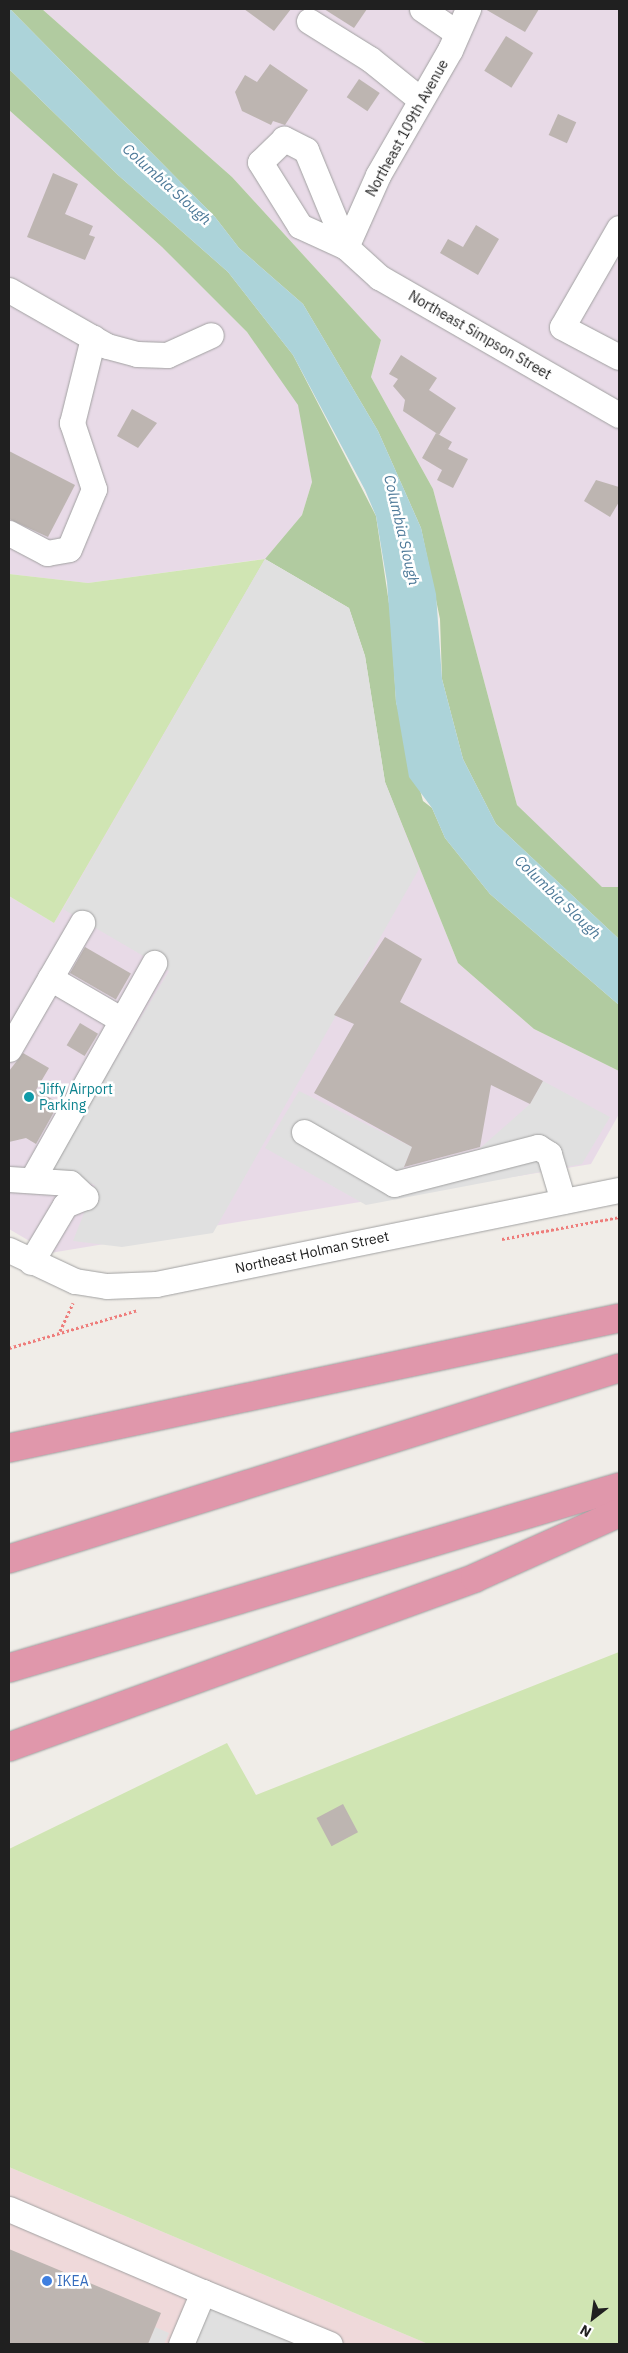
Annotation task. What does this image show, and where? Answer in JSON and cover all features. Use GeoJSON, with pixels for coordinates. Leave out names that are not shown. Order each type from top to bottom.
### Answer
{"type":"FeatureCollection","features":[{"type":"Feature","properties":{"kind":"highway"},"geometry":{"type":"LineString","coordinates":[[9,1448],[619,1318]]}},
{"type":"Feature","properties":{"kind":"highway"},"geometry":{"type":"LineString","coordinates":[[9,1559],[619,1368]]}},
{"type":"Feature","properties":{"kind":"highway"},"geometry":{"type":"LineString","coordinates":[[9,1668],[619,1487]]}},
{"type":"Feature","properties":{"kind":"highway"},"geometry":{"type":"LineString","coordinates":[[9,1747],[475,1578],[619,1513]]}},
{"type":"Feature","properties":{"kind":"street"},"geometry":{"type":"LineString","coordinates":[[422,9],[457,33]]}},
{"type":"Feature","properties":{"kind":"street","name":"Northeast 109th Avenue"},"geometry":{"type":"LineString","coordinates":[[346,247],[378,176],[421,100],[468,9]]}},
{"type":"Feature","properties":{"kind":"street"},"geometry":{"type":"LineString","coordinates":[[309,21],[370,59],[421,100]]}},
{"type":"Feature","properties":{"kind":"street"},"geometry":{"type":"LineString","coordinates":[[619,228],[562,327],[619,356]]}},
{"type":"Feature","properties":{"kind":"street","name":"Northeast Simpson Street"},"geometry":{"type":"LineString","coordinates":[[346,247],[379,276],[619,415]]}},
{"type":"Feature","properties":{"kind":"street"},"geometry":{"type":"LineString","coordinates":[[9,290],[93,338],[137,354],[167,355],[211,335]]}},
{"type":"Feature","properties":{"kind":"street"},"geometry":{"type":"LineString","coordinates":[[9,533],[47,553],[69,549],[94,490],[72,422],[93,338]]}},
{"type":"Feature","properties":{"kind":"street"},"geometry":{"type":"LineString","coordinates":[[9,1049],[82,923]]}},
{"type":"Feature","properties":{"kind":"street"},"geometry":{"type":"LineString","coordinates":[[33,1178],[154,963]]}},
{"type":"Feature","properties":{"kind":"street"},"geometry":{"type":"LineString","coordinates":[[50,978],[122,1020]]}},
{"type":"Feature","properties":{"kind":"street"},"geometry":{"type":"LineString","coordinates":[[304,1132],[394,1184],[538,1147],[549,1154],[563,1201]]}},
{"type":"Feature","properties":{"kind":"street"},"geometry":{"type":"LineString","coordinates":[[9,1179],[33,1178],[70,1183],[85,1197],[65,1205],[31,1262]]}},
{"type":"Feature","properties":{"kind":"street","name":"Northeast Holman Street"},"geometry":{"type":"LineString","coordinates":[[9,1250],[31,1262],[80,1282],[156,1284],[619,1190]]}},
{"type":"Feature","properties":{"kind":"street"},"geometry":{"type":"LineString","coordinates":[[9,2209],[330,2344]]}},
{"type":"Feature","properties":{"kind":"street"},"geometry":{"type":"LineString","coordinates":[[181,2344],[203,2292]]}},
{"type":"Feature","properties":{"kind":"path"},"geometry":{"type":"LineString","coordinates":[[60,1332],[80,1282]]}},
{"type":"Feature","properties":{"kind":"path"},"geometry":{"type":"LineString","coordinates":[[9,1348],[125,1312]]}},
{"type":"Feature","properties":{"kind":"shaded area"},"geometry":{"type":"Polygon","coordinates":[[[42,9],[619,9],[619,907],[517,805],[433,489],[371,377],[381,340],[232,177],[42,9]]]}},
{"type":"Feature","properties":{"kind":"shaded area"},"geometry":{"type":"Polygon","coordinates":[[[9,110],[162,247],[247,332],[299,405],[312,482],[302,515],[265,559],[385,782],[458,963],[534,1029],[619,1071],[619,1114],[591,1164],[50,1253],[9,1229],[9,896],[54,923],[264,559],[88,583],[9,574],[9,110]]]}},
{"type":"Feature","properties":{"kind":"shaded area","name":"Jiffy Airport Parking"},"geometry":{"type":"Polygon","coordinates":[[[265,559],[349,608],[365,656],[385,782],[419,869],[213,1233],[122,1247],[73,1241],[95,1185],[50,1169],[169,971],[63,909],[265,559]]]}},
{"type":"Feature","properties":{"kind":"shaded area"},"geometry":{"type":"Polygon","coordinates":[[[543,1081],[610,1117],[582,1164],[366,1205],[265,1148],[299,1091],[412,1147],[403,1169],[479,1149],[530,1104],[543,1081]]]}},
{"type":"Feature","properties":{"kind":"shaded area"},"geometry":{"type":"Polygon","coordinates":[[[9,2167],[428,2344],[9,2344],[9,2167]]]}},
{"type":"Feature","properties":{"kind":"shaded area"},"geometry":{"type":"Polygon","coordinates":[[[206,2305],[295,2344],[189,2344],[206,2305]]]}},
{"type":"Feature","properties":{"kind":"shaded area"},"geometry":{"type":"Polygon","coordinates":[[[155,2327],[169,2333],[164,2344],[148,2344],[155,2327]]]}},
{"type":"Feature","properties":{"kind":"green space"},"geometry":{"type":"Polygon","coordinates":[[[10,9],[42,9],[232,177],[381,340],[371,377],[433,489],[517,805],[602,887],[619,887],[619,939],[496,824],[463,759],[442,679],[440,619],[421,528],[378,431],[303,304],[239,248],[215,217],[10,9]]]}},
{"type":"Feature","properties":{"kind":"green space"},"geometry":{"type":"Polygon","coordinates":[[[9,69],[118,175],[228,272],[293,355],[376,516],[391,617],[396,702],[423,801],[432,808],[445,838],[490,894],[619,1005],[619,1071],[534,1029],[458,963],[385,782],[365,656],[349,608],[265,559],[302,515],[312,482],[298,405],[247,332],[162,247],[9,110],[9,69]]]}},
{"type":"Feature","properties":{"kind":"green space"},"geometry":{"type":"Polygon","coordinates":[[[265,559],[54,923],[9,896],[9,574],[88,583],[265,559]]]}},
{"type":"Feature","properties":{"kind":"green space"},"geometry":{"type":"Polygon","coordinates":[[[619,1652],[619,2344],[428,2344],[9,2167],[9,1849],[227,1743],[256,1795],[619,1652]]]}},
{"type":"Feature","properties":{"kind":"water","name":"Columbia Slough"},"geometry":{"type":"Polygon","coordinates":[[[10,9],[215,217],[239,248],[303,304],[378,431],[421,528],[436,594],[442,679],[463,759],[496,824],[619,939],[619,1005],[490,894],[445,838],[432,808],[409,777],[396,702],[387,582],[376,516],[365,490],[293,355],[228,272],[118,175],[9,69],[10,9]]]}},
{"type":"Feature","properties":{"kind":"building"},"geometry":{"type":"Polygon","coordinates":[[[244,9],[291,9],[274,31],[244,9]]]}},
{"type":"Feature","properties":{"kind":"building"},"geometry":{"type":"Polygon","coordinates":[[[324,9],[367,9],[354,28],[324,9]]]}},
{"type":"Feature","properties":{"kind":"building"},"geometry":{"type":"Polygon","coordinates":[[[485,9],[539,9],[525,32],[485,9]]]}},
{"type":"Feature","properties":{"kind":"building"},"geometry":{"type":"Polygon","coordinates":[[[506,36],[533,53],[511,88],[484,71],[506,36]]]}},
{"type":"Feature","properties":{"kind":"building"},"geometry":{"type":"Polygon","coordinates":[[[270,64],[308,90],[285,125],[273,121],[271,125],[242,111],[235,92],[245,75],[257,82],[270,64]]]}},
{"type":"Feature","properties":{"kind":"building"},"geometry":{"type":"Polygon","coordinates":[[[359,79],[380,93],[367,111],[347,97],[359,79]]]}},
{"type":"Feature","properties":{"kind":"building"},"geometry":{"type":"Polygon","coordinates":[[[558,114],[576,122],[567,143],[549,135],[558,114]]]}},
{"type":"Feature","properties":{"kind":"building"},"geometry":{"type":"Polygon","coordinates":[[[53,173],[78,184],[65,214],[93,226],[89,235],[95,237],[85,260],[27,237],[53,173]]]}},
{"type":"Feature","properties":{"kind":"building"},"geometry":{"type":"Polygon","coordinates":[[[476,225],[499,239],[478,275],[440,253],[448,239],[463,247],[476,225]]]}},
{"type":"Feature","properties":{"kind":"building"},"geometry":{"type":"Polygon","coordinates":[[[401,355],[437,378],[429,390],[456,408],[439,435],[403,411],[405,400],[393,386],[398,379],[389,374],[401,355]]]}},
{"type":"Feature","properties":{"kind":"building"},"geometry":{"type":"Polygon","coordinates":[[[132,409],[157,423],[138,448],[117,436],[132,409]]]}},
{"type":"Feature","properties":{"kind":"building"},"geometry":{"type":"Polygon","coordinates":[[[436,433],[452,442],[448,449],[468,459],[453,488],[437,480],[442,470],[422,458],[436,433]]]}},
{"type":"Feature","properties":{"kind":"building"},"geometry":{"type":"Polygon","coordinates":[[[9,451],[75,485],[48,537],[9,519],[9,451]]]}},
{"type":"Feature","properties":{"kind":"building"},"geometry":{"type":"Polygon","coordinates":[[[596,480],[619,487],[619,502],[610,517],[584,501],[596,480]]]}},
{"type":"Feature","properties":{"kind":"building"},"geometry":{"type":"Polygon","coordinates":[[[385,937],[422,959],[400,1002],[543,1081],[530,1104],[491,1085],[480,1147],[404,1167],[412,1147],[314,1093],[354,1024],[334,1015],[385,937]]]}},
{"type":"Feature","properties":{"kind":"building"},"geometry":{"type":"Polygon","coordinates":[[[85,947],[131,974],[116,999],[70,973],[85,947]]]}},
{"type":"Feature","properties":{"kind":"building"},"geometry":{"type":"Polygon","coordinates":[[[80,1023],[98,1034],[85,1056],[67,1045],[80,1023]]]}},
{"type":"Feature","properties":{"kind":"building","name":"Jiffy Airport Parking"},"geometry":{"type":"Polygon","coordinates":[[[23,1053],[49,1068],[36,1090],[59,1103],[36,1144],[26,1138],[9,1142],[9,1071],[23,1053]]]}},
{"type":"Feature","properties":{"kind":"building"},"geometry":{"type":"Polygon","coordinates":[[[343,1804],[358,1832],[332,1846],[317,1818],[343,1804]]]}},
{"type":"Feature","properties":{"kind":"building","name":"IKEA"},"geometry":{"type":"Polygon","coordinates":[[[9,2249],[161,2313],[148,2344],[9,2344],[9,2249]]]}},
{"type":"Feature","properties":{"kind":"place","name":"Jiffy Airport Parking"},"geometry":{"type":"Point","coordinates":[29,1097]}},
{"type":"Feature","properties":{"kind":"place","name":"IKEA"},"geometry":{"type":"Point","coordinates":[47,2281]}}]}
